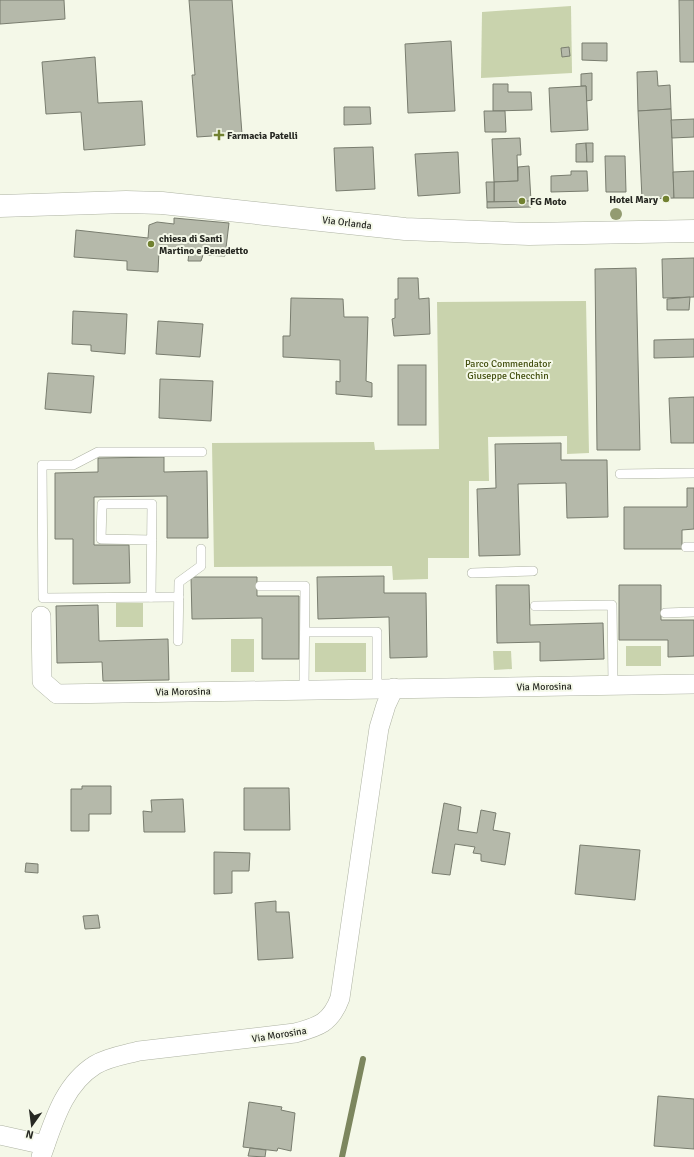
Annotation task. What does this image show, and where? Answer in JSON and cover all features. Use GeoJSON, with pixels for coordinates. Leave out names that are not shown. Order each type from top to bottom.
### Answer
{"type":"FeatureCollection","features":[{"type":"Feature","properties":{"kind":"main road","name":"Via Orlanda"},"geometry":{"type":"LineString","coordinates":[[0,206],[126,202],[162,203],[405,229],[529,234],[694,231]]}},
{"type":"Feature","properties":{"kind":"street","name":"Via Morosina"},"geometry":{"type":"LineString","coordinates":[[41,616],[42,681],[57,694],[694,684]]}},
{"type":"Feature","properties":{"kind":"street","name":"Via Morosina"},"geometry":{"type":"LineString","coordinates":[[43,1151],[62,1103],[71,1088],[81,1075],[96,1064],[113,1057],[139,1051],[294,1033],[319,1026],[329,1019],[336,1009],[340,998],[379,728],[386,705],[385,688]]}},
{"type":"Feature","properties":{"kind":"street"},"geometry":{"type":"LineString","coordinates":[[0,1135],[43,1151]]}},
{"type":"Feature","properties":{"kind":"lane"},"geometry":{"type":"LineString","coordinates":[[179,597],[43,598],[42,465],[73,465],[98,452],[202,452]]}},
{"type":"Feature","properties":{"kind":"lane"},"geometry":{"type":"LineString","coordinates":[[620,474],[694,473]]}},
{"type":"Feature","properties":{"kind":"lane"},"geometry":{"type":"LineString","coordinates":[[151,597],[152,540],[152,504],[102,504],[101,540],[152,540]]}},
{"type":"Feature","properties":{"kind":"lane"},"geometry":{"type":"LineString","coordinates":[[178,642],[179,582],[201,566],[201,549]]}},
{"type":"Feature","properties":{"kind":"lane"},"geometry":{"type":"LineString","coordinates":[[472,573],[533,571]]}},
{"type":"Feature","properties":{"kind":"lane"},"geometry":{"type":"LineString","coordinates":[[260,586],[305,586],[304,689]]}},
{"type":"Feature","properties":{"kind":"lane"},"geometry":{"type":"LineString","coordinates":[[535,606],[612,605],[613,685]]}},
{"type":"Feature","properties":{"kind":"lane"},"geometry":{"type":"LineString","coordinates":[[665,613],[694,612]]}},
{"type":"Feature","properties":{"kind":"lane"},"geometry":{"type":"LineString","coordinates":[[305,632],[377,632],[385,688]]}},
{"type":"Feature","properties":{"kind":"green space"},"geometry":{"type":"Polygon","coordinates":[[[571,6],[572,73],[481,78],[482,12],[571,6]]]}},
{"type":"Feature","properties":{"kind":"green space","name":"Parco Commendator Giuseppe Checchin"},"geometry":{"type":"Polygon","coordinates":[[[586,301],[589,453],[567,454],[567,436],[488,437],[489,481],[469,481],[469,558],[428,558],[428,579],[393,580],[392,566],[214,567],[212,443],[374,442],[375,450],[439,449],[437,302],[586,301]]]}},
{"type":"Feature","properties":{"kind":"green space"},"geometry":{"type":"Polygon","coordinates":[[[116,603],[143,603],[143,627],[116,627],[116,603]]]}},
{"type":"Feature","properties":{"kind":"green space"},"geometry":{"type":"Polygon","coordinates":[[[231,639],[254,639],[254,672],[231,672],[231,639]]]}},
{"type":"Feature","properties":{"kind":"green space"},"geometry":{"type":"Polygon","coordinates":[[[315,643],[366,643],[366,672],[315,672],[315,643]]]}},
{"type":"Feature","properties":{"kind":"green space"},"geometry":{"type":"Polygon","coordinates":[[[626,646],[661,646],[661,666],[626,666],[626,646]]]}},
{"type":"Feature","properties":{"kind":"green space"},"geometry":{"type":"Polygon","coordinates":[[[493,651],[511,651],[512,669],[494,670],[493,651]]]}},
{"type":"Feature","properties":{"kind":"building"},"geometry":{"type":"Polygon","coordinates":[[[0,0],[64,0],[65,19],[0,24],[0,0]]]}},
{"type":"Feature","properties":{"kind":"building"},"geometry":{"type":"Polygon","coordinates":[[[189,0],[232,0],[242,134],[197,137],[192,75],[195,75],[189,0]]]}},
{"type":"Feature","properties":{"kind":"building"},"geometry":{"type":"Polygon","coordinates":[[[679,0],[694,0],[694,62],[680,62],[679,0]]]}},
{"type":"Feature","properties":{"kind":"building"},"geometry":{"type":"Polygon","coordinates":[[[451,41],[455,111],[408,113],[405,44],[451,41]]]}},
{"type":"Feature","properties":{"kind":"building"},"geometry":{"type":"Polygon","coordinates":[[[582,43],[607,43],[607,61],[582,60],[582,43]]]}},
{"type":"Feature","properties":{"kind":"building"},"geometry":{"type":"Polygon","coordinates":[[[569,47],[570,56],[562,57],[561,48],[569,47]]]}},
{"type":"Feature","properties":{"kind":"building"},"geometry":{"type":"Polygon","coordinates":[[[95,57],[98,103],[142,101],[145,145],[84,150],[81,112],[46,114],[42,62],[95,57]]]}},
{"type":"Feature","properties":{"kind":"building"},"geometry":{"type":"Polygon","coordinates":[[[657,71],[658,86],[670,85],[671,109],[638,111],[637,72],[657,71]]]}},
{"type":"Feature","properties":{"kind":"building"},"geometry":{"type":"Polygon","coordinates":[[[592,73],[592,100],[586,101],[586,86],[581,86],[581,74],[592,73]]]}},
{"type":"Feature","properties":{"kind":"building"},"geometry":{"type":"Polygon","coordinates":[[[493,84],[508,84],[508,92],[531,92],[532,110],[493,111],[493,84]]]}},
{"type":"Feature","properties":{"kind":"building"},"geometry":{"type":"Polygon","coordinates":[[[586,86],[588,130],[551,132],[549,88],[586,86]]]}},
{"type":"Feature","properties":{"kind":"building"},"geometry":{"type":"Polygon","coordinates":[[[344,107],[370,107],[371,124],[344,125],[344,107]]]}},
{"type":"Feature","properties":{"kind":"building"},"geometry":{"type":"Polygon","coordinates":[[[671,109],[674,198],[642,199],[638,111],[671,109]]]}},
{"type":"Feature","properties":{"kind":"building"},"geometry":{"type":"Polygon","coordinates":[[[484,111],[505,111],[506,132],[485,132],[484,111]]]}},
{"type":"Feature","properties":{"kind":"building"},"geometry":{"type":"Polygon","coordinates":[[[694,119],[694,137],[672,138],[671,120],[694,119]]]}},
{"type":"Feature","properties":{"kind":"building"},"geometry":{"type":"Polygon","coordinates":[[[520,138],[521,155],[517,155],[518,181],[494,182],[492,139],[520,138]]]}},
{"type":"Feature","properties":{"kind":"building"},"geometry":{"type":"Polygon","coordinates":[[[586,143],[587,162],[576,162],[576,144],[586,143]]]}},
{"type":"Feature","properties":{"kind":"building"},"geometry":{"type":"Polygon","coordinates":[[[586,143],[593,143],[593,162],[587,162],[586,143]]]}},
{"type":"Feature","properties":{"kind":"building"},"geometry":{"type":"Polygon","coordinates":[[[373,147],[375,189],[336,191],[334,148],[373,147]]]}},
{"type":"Feature","properties":{"kind":"building"},"geometry":{"type":"Polygon","coordinates":[[[458,152],[460,193],[418,196],[415,154],[458,152]]]}},
{"type":"Feature","properties":{"kind":"building"},"geometry":{"type":"Polygon","coordinates":[[[605,156],[625,156],[626,192],[606,192],[605,156]]]}},
{"type":"Feature","properties":{"kind":"building"},"geometry":{"type":"Polygon","coordinates":[[[529,166],[531,201],[494,202],[494,182],[518,181],[518,167],[529,166]]]}},
{"type":"Feature","properties":{"kind":"building"},"geometry":{"type":"Polygon","coordinates":[[[571,171],[587,171],[588,191],[551,192],[551,176],[571,175],[571,171]]]}},
{"type":"Feature","properties":{"kind":"building"},"geometry":{"type":"Polygon","coordinates":[[[694,171],[694,198],[674,198],[673,172],[694,171]]]}},
{"type":"Feature","properties":{"kind":"building"},"geometry":{"type":"Polygon","coordinates":[[[486,182],[494,182],[494,202],[487,202],[486,182]]]}},
{"type":"Feature","properties":{"kind":"building"},"geometry":{"type":"Polygon","coordinates":[[[531,201],[531,207],[487,208],[487,202],[531,201]]]}},
{"type":"Feature","properties":{"kind":"building","name":"chiesa di Santi Martino e Benedetto"},"geometry":{"type":"Polygon","coordinates":[[[174,218],[229,223],[225,256],[203,255],[201,261],[188,261],[189,253],[159,250],[158,272],[127,270],[127,261],[74,257],[76,230],[148,238],[149,225],[157,222],[174,224],[174,218]]]}},
{"type":"Feature","properties":{"kind":"building"},"geometry":{"type":"Polygon","coordinates":[[[694,258],[694,297],[663,298],[662,259],[694,258]]]}},
{"type":"Feature","properties":{"kind":"building"},"geometry":{"type":"Polygon","coordinates":[[[636,268],[640,450],[597,450],[595,269],[636,268]]]}},
{"type":"Feature","properties":{"kind":"building"},"geometry":{"type":"Polygon","coordinates":[[[398,278],[418,278],[419,299],[429,298],[430,334],[394,336],[392,319],[395,318],[395,299],[398,299],[398,278]]]}},
{"type":"Feature","properties":{"kind":"building"},"geometry":{"type":"Polygon","coordinates":[[[690,297],[689,310],[667,310],[667,299],[690,297]]]}},
{"type":"Feature","properties":{"kind":"building"},"geometry":{"type":"Polygon","coordinates":[[[291,298],[343,299],[344,317],[368,317],[366,381],[372,383],[372,397],[336,394],[336,381],[340,382],[340,360],[283,357],[283,336],[290,336],[291,298]]]}},
{"type":"Feature","properties":{"kind":"building"},"geometry":{"type":"Polygon","coordinates":[[[73,311],[127,314],[125,354],[91,351],[91,345],[72,344],[73,311]]]}},
{"type":"Feature","properties":{"kind":"building"},"geometry":{"type":"Polygon","coordinates":[[[158,321],[203,324],[200,357],[156,354],[158,321]]]}},
{"type":"Feature","properties":{"kind":"building"},"geometry":{"type":"Polygon","coordinates":[[[694,339],[694,357],[654,358],[654,340],[694,339]]]}},
{"type":"Feature","properties":{"kind":"building"},"geometry":{"type":"Polygon","coordinates":[[[398,365],[426,365],[426,425],[398,425],[398,365]]]}},
{"type":"Feature","properties":{"kind":"building"},"geometry":{"type":"Polygon","coordinates":[[[48,373],[94,376],[91,413],[45,409],[48,373]]]}},
{"type":"Feature","properties":{"kind":"building"},"geometry":{"type":"Polygon","coordinates":[[[160,379],[213,381],[211,421],[159,418],[160,379]]]}},
{"type":"Feature","properties":{"kind":"building"},"geometry":{"type":"Polygon","coordinates":[[[694,397],[694,443],[671,443],[669,398],[694,397]]]}},
{"type":"Feature","properties":{"kind":"building"},"geometry":{"type":"Polygon","coordinates":[[[561,443],[561,460],[607,460],[608,517],[567,518],[566,483],[518,484],[520,555],[479,556],[477,489],[496,488],[495,444],[561,443]]]}},
{"type":"Feature","properties":{"kind":"building"},"geometry":{"type":"Polygon","coordinates":[[[164,457],[164,472],[207,471],[208,538],[167,538],[167,496],[94,497],[94,545],[129,545],[130,583],[73,584],[73,539],[55,539],[55,473],[98,472],[98,458],[164,457]]]}},
{"type":"Feature","properties":{"kind":"building"},"geometry":{"type":"Polygon","coordinates":[[[687,488],[694,488],[694,529],[682,530],[682,549],[624,549],[624,507],[687,507],[687,488]]]}},
{"type":"Feature","properties":{"kind":"building"},"geometry":{"type":"Polygon","coordinates":[[[384,576],[384,593],[426,593],[427,657],[390,658],[389,617],[318,619],[317,577],[384,576]]]}},
{"type":"Feature","properties":{"kind":"building"},"geometry":{"type":"Polygon","coordinates":[[[191,577],[257,577],[257,596],[299,596],[299,659],[262,659],[262,618],[192,619],[191,577]]]}},
{"type":"Feature","properties":{"kind":"building"},"geometry":{"type":"Polygon","coordinates":[[[496,585],[529,585],[530,625],[603,623],[604,659],[540,661],[540,642],[497,643],[496,585]]]}},
{"type":"Feature","properties":{"kind":"building"},"geometry":{"type":"Polygon","coordinates":[[[619,585],[661,585],[661,620],[694,620],[694,656],[668,657],[668,640],[619,640],[619,585]]]}},
{"type":"Feature","properties":{"kind":"building"},"geometry":{"type":"Polygon","coordinates":[[[98,605],[99,641],[168,639],[169,680],[103,681],[102,662],[57,663],[56,606],[98,605]]]}},
{"type":"Feature","properties":{"kind":"building"},"geometry":{"type":"Polygon","coordinates":[[[82,786],[111,786],[111,814],[89,814],[89,831],[71,831],[71,789],[82,789],[82,786]]]}},
{"type":"Feature","properties":{"kind":"building"},"geometry":{"type":"Polygon","coordinates":[[[244,788],[289,788],[290,830],[244,830],[244,788]]]}},
{"type":"Feature","properties":{"kind":"building"},"geometry":{"type":"Polygon","coordinates":[[[183,799],[185,832],[144,832],[143,811],[152,812],[151,800],[183,799]]]}},
{"type":"Feature","properties":{"kind":"building"},"geometry":{"type":"Polygon","coordinates":[[[444,803],[461,807],[458,830],[477,833],[481,810],[496,813],[493,830],[510,833],[505,865],[481,861],[481,854],[473,853],[475,847],[455,844],[450,875],[432,873],[444,803]]]}},
{"type":"Feature","properties":{"kind":"building"},"geometry":{"type":"Polygon","coordinates":[[[580,845],[640,850],[635,900],[575,894],[580,845]]]}},
{"type":"Feature","properties":{"kind":"building"},"geometry":{"type":"Polygon","coordinates":[[[214,852],[250,853],[249,871],[232,871],[232,893],[214,894],[214,852]]]}},
{"type":"Feature","properties":{"kind":"building"},"geometry":{"type":"Polygon","coordinates":[[[26,863],[38,864],[38,873],[25,872],[26,863]]]}},
{"type":"Feature","properties":{"kind":"building"},"geometry":{"type":"Polygon","coordinates":[[[276,901],[276,912],[289,912],[293,958],[258,960],[255,903],[276,901]]]}},
{"type":"Feature","properties":{"kind":"building"},"geometry":{"type":"Polygon","coordinates":[[[98,915],[100,928],[85,929],[83,916],[98,915]]]}},
{"type":"Feature","properties":{"kind":"building"},"geometry":{"type":"Polygon","coordinates":[[[658,1096],[694,1099],[694,1149],[654,1146],[658,1096]]]}},
{"type":"Feature","properties":{"kind":"building"},"geometry":{"type":"Polygon","coordinates":[[[249,1102],[282,1107],[281,1110],[295,1113],[291,1151],[278,1148],[277,1151],[243,1147],[249,1102]]]}},
{"type":"Feature","properties":{"kind":"building"},"geometry":{"type":"Polygon","coordinates":[[[250,1148],[266,1150],[265,1157],[248,1156],[250,1148]]]}},
{"type":"Feature","properties":{"kind":"waterway"},"geometry":{"type":"LineString","coordinates":[[342,1157],[363,1059]]}},
{"type":"Feature","properties":{"kind":"place","name":"Farmacia Patelli"},"geometry":{"type":"Point","coordinates":[219,135]}},
{"type":"Feature","properties":{"kind":"place","name":"Hotel Mary"},"geometry":{"type":"Point","coordinates":[666,199]}},
{"type":"Feature","properties":{"kind":"place","name":"FG Moto"},"geometry":{"type":"Point","coordinates":[522,201]}},
{"type":"Feature","properties":{"kind":"place","name":"chiesa di Santi Martino e Benedetto"},"geometry":{"type":"Point","coordinates":[151,244]}}]}
